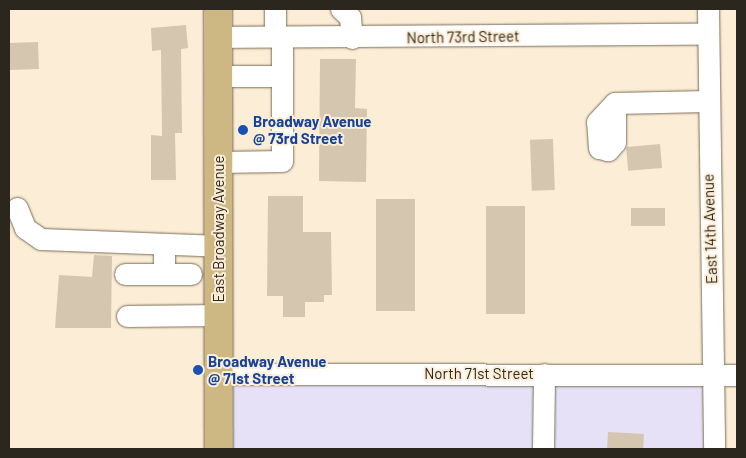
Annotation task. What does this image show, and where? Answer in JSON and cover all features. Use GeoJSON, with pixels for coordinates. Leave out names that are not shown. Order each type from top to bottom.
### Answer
{"type":"FeatureCollection","features":[{"type":"Feature","properties":{"kind":"main road","name":"East Broadway Avenue"},"geometry":{"type":"LineString","coordinates":[[218,9],[219,449]]}},
{"type":"Feature","properties":{"kind":"street"},"geometry":{"type":"LineString","coordinates":[[219,162],[282,161],[282,76],[275,9]]}},
{"type":"Feature","properties":{"kind":"street"},"geometry":{"type":"LineString","coordinates":[[341,9],[350,17],[352,38]]}},
{"type":"Feature","properties":{"kind":"street","name":"East 14th Avenue"},"geometry":{"type":"LineString","coordinates":[[708,9],[706,101],[714,375],[714,449]]}},
{"type":"Feature","properties":{"kind":"street","name":"North 73rd Street"},"geometry":{"type":"LineString","coordinates":[[218,37],[352,38],[708,34]]}},
{"type":"Feature","properties":{"kind":"street"},"geometry":{"type":"LineString","coordinates":[[218,76],[282,76]]}},
{"type":"Feature","properties":{"kind":"street"},"geometry":{"type":"LineString","coordinates":[[615,103],[706,101]]}},
{"type":"Feature","properties":{"kind":"street"},"geometry":{"type":"LineString","coordinates":[[17,208],[25,228],[40,239],[220,246]]}},
{"type":"Feature","properties":{"kind":"street"},"geometry":{"type":"LineString","coordinates":[[164,245],[164,274]]}},
{"type":"Feature","properties":{"kind":"street"},"geometry":{"type":"LineString","coordinates":[[125,274],[190,274]]}},
{"type":"Feature","properties":{"kind":"street"},"geometry":{"type":"LineString","coordinates":[[127,316],[220,316]]}},
{"type":"Feature","properties":{"kind":"street","name":"North 71st Street"},"geometry":{"type":"LineString","coordinates":[[220,374],[737,374]]}},
{"type":"Feature","properties":{"kind":"street"},"geometry":{"type":"LineString","coordinates":[[543,449],[544,374]]}},
{"type":"Feature","properties":{"kind":"shaded area"},"geometry":{"type":"Polygon","coordinates":[[[230,383],[705,383],[705,449],[230,449],[230,383]]]}},
{"type":"Feature","properties":{"kind":"building"},"geometry":{"type":"Polygon","coordinates":[[[186,25],[188,48],[181,49],[182,133],[175,133],[176,180],[151,180],[151,135],[162,136],[161,50],[152,51],[151,28],[186,25]]]}},
{"type":"Feature","properties":{"kind":"building"},"geometry":{"type":"Polygon","coordinates":[[[38,42],[39,69],[10,70],[9,43],[38,42]]]}},
{"type":"Feature","properties":{"kind":"building"},"geometry":{"type":"Polygon","coordinates":[[[320,59],[356,59],[355,108],[367,109],[366,182],[319,181],[320,59]]]}},
{"type":"Feature","properties":{"kind":"building"},"geometry":{"type":"Polygon","coordinates":[[[553,139],[555,190],[532,191],[530,140],[553,139]]]}},
{"type":"Feature","properties":{"kind":"building"},"geometry":{"type":"Polygon","coordinates":[[[660,144],[662,168],[628,171],[626,147],[660,144]]]}},
{"type":"Feature","properties":{"kind":"building"},"geometry":{"type":"Polygon","coordinates":[[[268,196],[303,196],[303,232],[331,232],[332,295],[324,295],[324,302],[305,302],[305,317],[283,317],[283,296],[267,296],[268,196]]]}},
{"type":"Feature","properties":{"kind":"building"},"geometry":{"type":"Polygon","coordinates":[[[376,199],[415,199],[415,311],[376,311],[376,199]]]}},
{"type":"Feature","properties":{"kind":"building"},"geometry":{"type":"Polygon","coordinates":[[[486,206],[525,206],[525,314],[486,314],[486,206]]]}},
{"type":"Feature","properties":{"kind":"building"},"geometry":{"type":"Polygon","coordinates":[[[631,208],[665,208],[665,226],[631,226],[631,208]]]}},
{"type":"Feature","properties":{"kind":"building"},"geometry":{"type":"Polygon","coordinates":[[[94,255],[112,256],[111,328],[55,328],[59,275],[92,277],[94,255]]]}},
{"type":"Feature","properties":{"kind":"building"},"geometry":{"type":"Polygon","coordinates":[[[608,432],[644,434],[643,449],[607,449],[608,432]]]}},
{"type":"Feature","properties":{"kind":"place","name":"Broadway Avenue @ 73rd Street"},"geometry":{"type":"Point","coordinates":[243,130]}},
{"type":"Feature","properties":{"kind":"place","name":"Broadway Avenue @ 71st Street"},"geometry":{"type":"Point","coordinates":[198,370]}}]}
